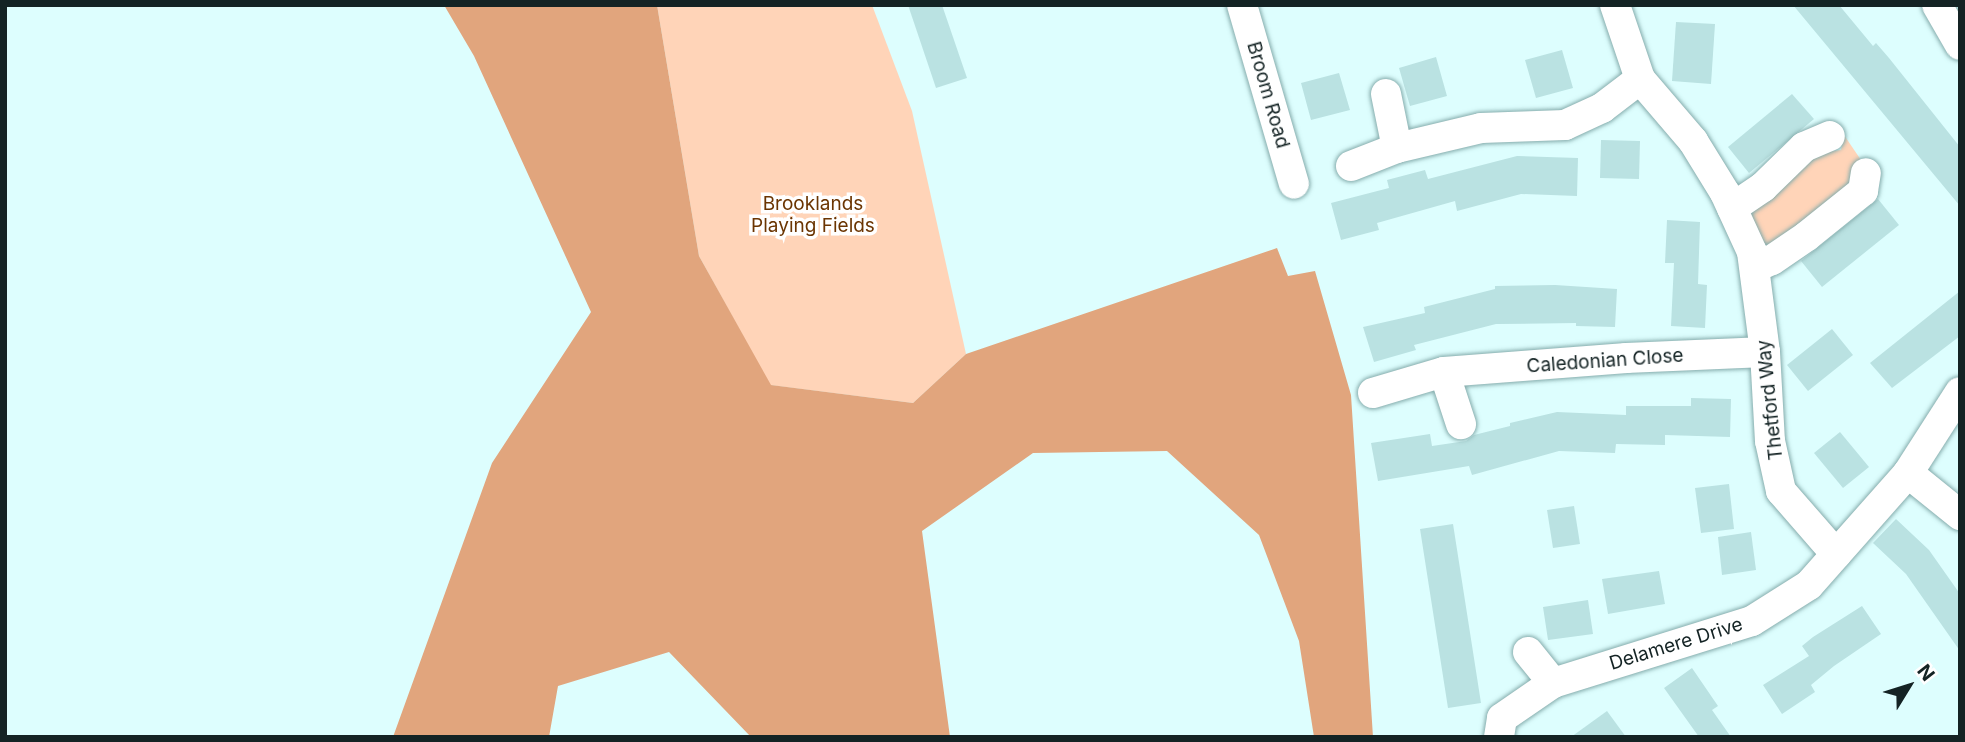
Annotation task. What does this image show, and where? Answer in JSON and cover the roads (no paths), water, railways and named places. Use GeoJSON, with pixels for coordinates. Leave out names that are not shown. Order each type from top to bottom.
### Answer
{"type":"FeatureCollection","features":[{"type":"Feature","properties":{"kind":"street","name":"Broom Road"},"geometry":{"type":"LineString","coordinates":[[1242,5],[1293,184]]}},
{"type":"Feature","properties":{"kind":"street","name":"Thetford Way"},"geometry":{"type":"LineString","coordinates":[[1615,5],[1640,79],[1693,141],[1732,208],[1752,251],[1765,352],[1770,441],[1782,491],[1836,554]]}},
{"type":"Feature","properties":{"kind":"street"},"geometry":{"type":"LineString","coordinates":[[1937,5],[1960,45]]}},
{"type":"Feature","properties":{"kind":"street"},"geometry":{"type":"LineString","coordinates":[[1351,166],[1398,148],[1481,128],[1566,125],[1602,108],[1640,79]]}},
{"type":"Feature","properties":{"kind":"street"},"geometry":{"type":"LineString","coordinates":[[1386,94],[1398,148]]}},
{"type":"Feature","properties":{"kind":"street"},"geometry":{"type":"LineString","coordinates":[[1732,208],[1763,187],[1804,147],[1830,136]]}},
{"type":"Feature","properties":{"kind":"street"},"geometry":{"type":"LineString","coordinates":[[1756,267],[1772,260],[1807,236],[1863,191],[1866,173]]}},
{"type":"Feature","properties":{"kind":"street","name":"Caledonian Close"},"geometry":{"type":"LineString","coordinates":[[1373,393],[1444,372],[1626,358],[1765,352]]}},
{"type":"Feature","properties":{"kind":"street"},"geometry":{"type":"LineString","coordinates":[[1444,372],[1461,424]]}},
{"type":"Feature","properties":{"kind":"street","name":"Delamere Drive"},"geometry":{"type":"LineString","coordinates":[[1499,737],[1502,718],[1553,682],[1752,621],[1809,585],[1908,473],[1960,392]]}},
{"type":"Feature","properties":{"kind":"street"},"geometry":{"type":"LineString","coordinates":[[1908,473],[1960,515]]}},
{"type":"Feature","properties":{"kind":"street"},"geometry":{"type":"LineString","coordinates":[[1528,652],[1553,682]]}},
{"type":"Feature","properties":{"kind":"park label","name":"Brooklands Playing Fields"},"geometry":{"type":"Point","coordinates":[813,215]}}]}
